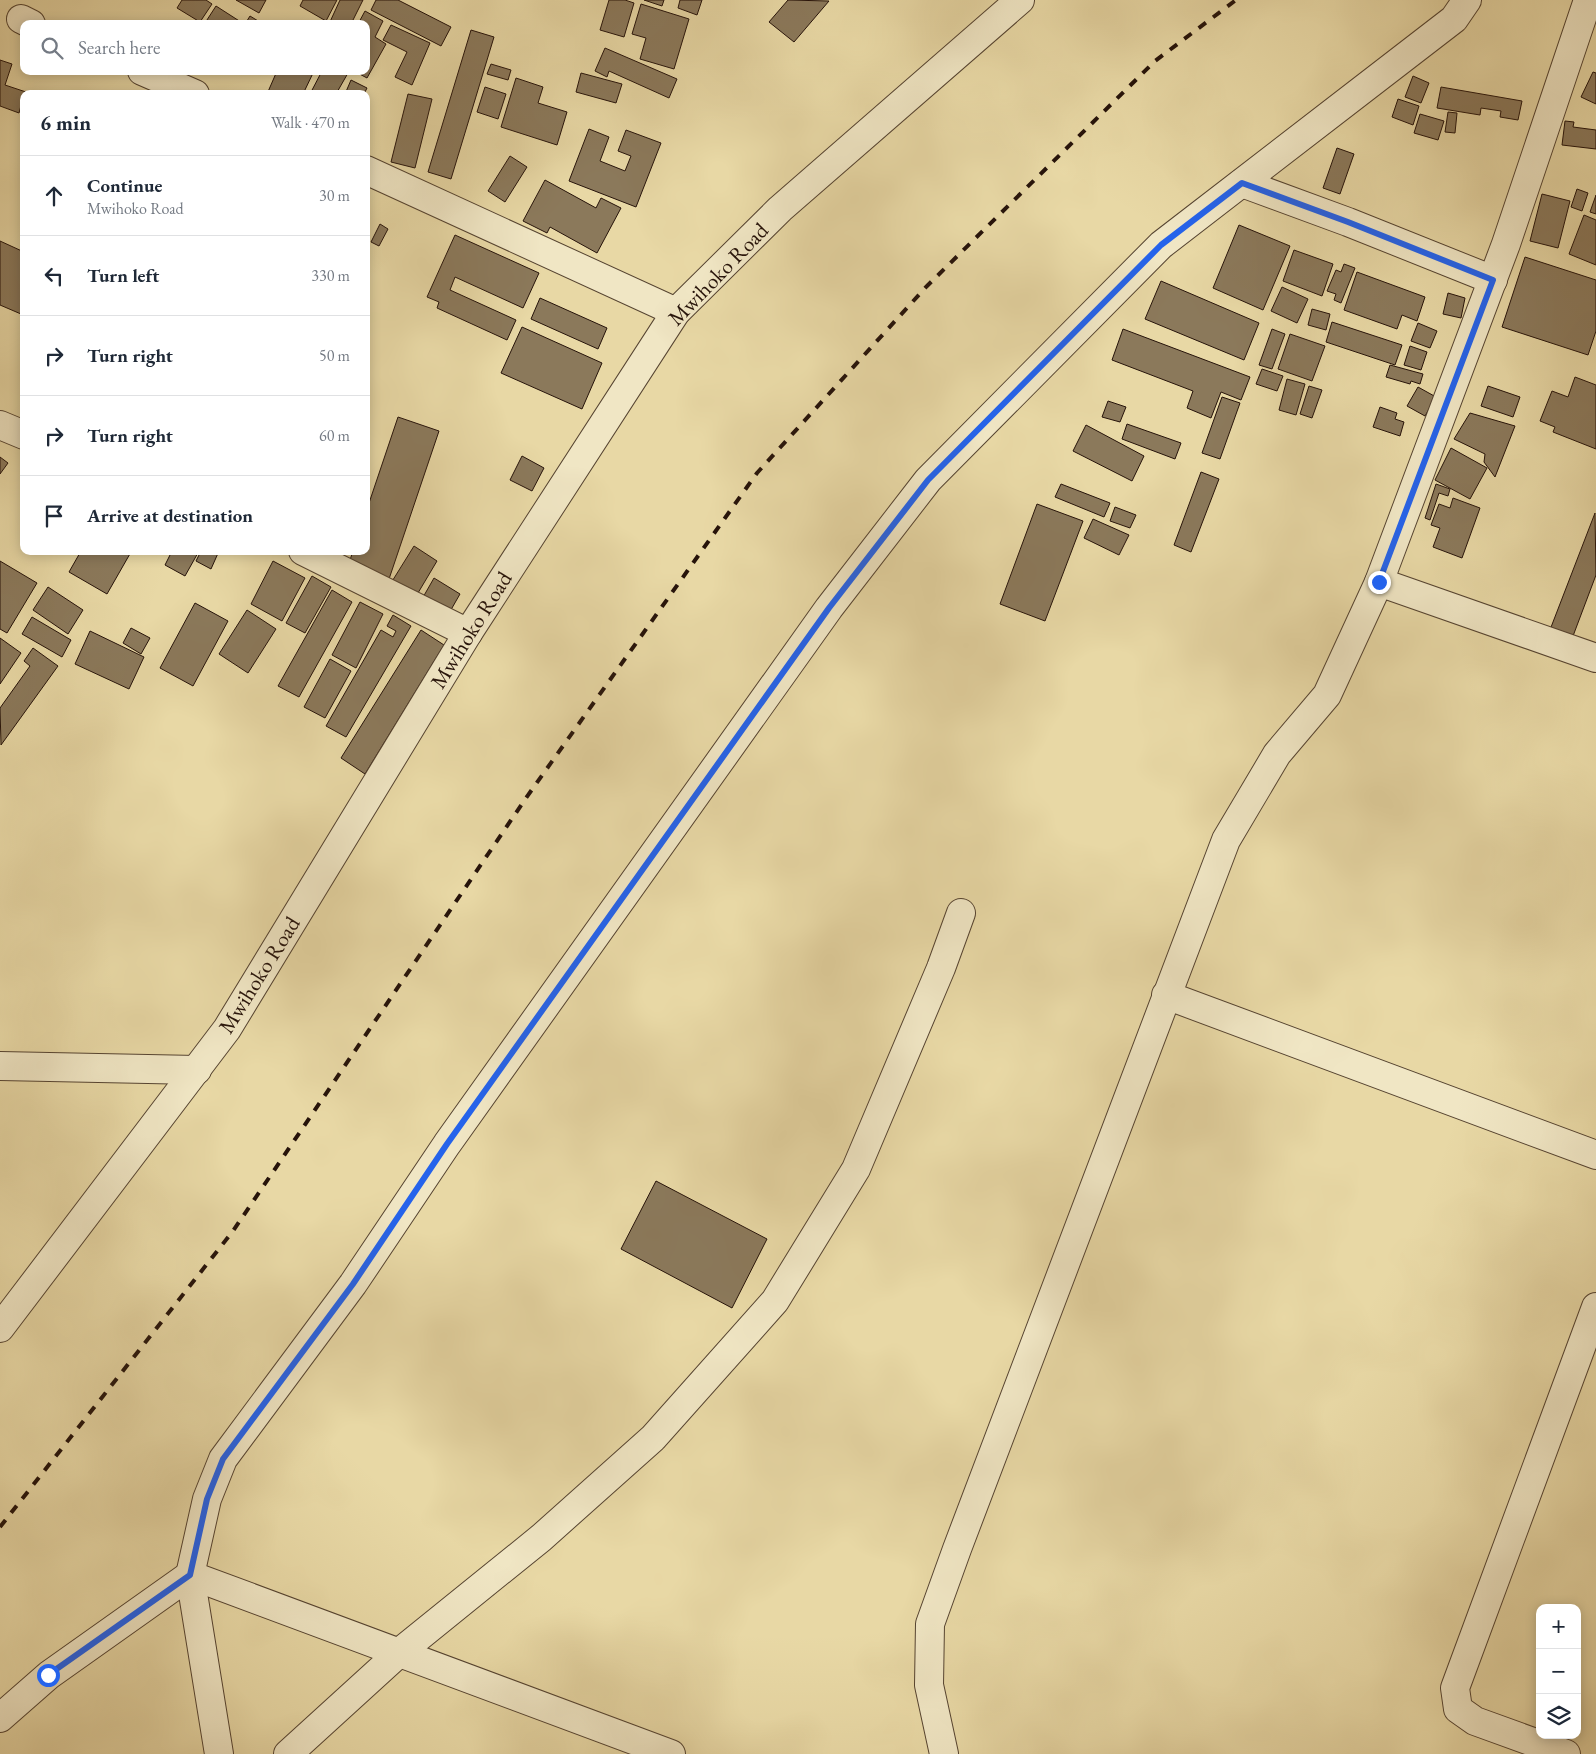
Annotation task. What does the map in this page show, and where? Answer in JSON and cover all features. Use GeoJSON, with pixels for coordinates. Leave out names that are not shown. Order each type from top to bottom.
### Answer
{"type":"FeatureCollection","features":[{"type":"Feature","properties":{"kind":"street","name":"Mwihoko Road"},"geometry":{"type":"LineString","coordinates":[[0,1328],[227,1029],[468,633],[676,312],[780,210],[1020,0]]}},
{"type":"Feature","properties":{"kind":"street"},"geometry":{"type":"LineString","coordinates":[[219,1754],[190,1575],[207,1499],[223,1459],[353,1284],[447,1144],[835,600],[935,473],[1161,245],[1454,19],[1467,0]]}},
{"type":"Feature","properties":{"kind":"street"},"geometry":{"type":"LineString","coordinates":[[944,1754],[929,1685],[930,1624],[1226,840],[1278,754],[1327,694],[1379,582],[1493,280],[1588,0]]}},
{"type":"Feature","properties":{"kind":"street"},"geometry":{"type":"LineString","coordinates":[[151,75],[185,90]]}},
{"type":"Feature","properties":{"kind":"street"},"geometry":{"type":"LineString","coordinates":[[370,172],[676,312]]}},
{"type":"Feature","properties":{"kind":"street"},"geometry":{"type":"LineString","coordinates":[[1242,183],[1348,222],[1493,280]]}},
{"type":"Feature","properties":{"kind":"street"},"geometry":{"type":"LineString","coordinates":[[0,425],[20,433]]}},
{"type":"Feature","properties":{"kind":"street"},"geometry":{"type":"LineString","coordinates":[[311,555],[468,633]]}},
{"type":"Feature","properties":{"kind":"street"},"geometry":{"type":"LineString","coordinates":[[1379,582],[1596,658]]}},
{"type":"Feature","properties":{"kind":"street"},"geometry":{"type":"LineString","coordinates":[[288,1754],[400,1652],[541,1538],[652,1438],[775,1301],[856,1168],[941,968],[961,913]]}},
{"type":"Feature","properties":{"kind":"street"},"geometry":{"type":"LineString","coordinates":[[1166,995],[1596,1155]]}},
{"type":"Feature","properties":{"kind":"street"},"geometry":{"type":"LineString","coordinates":[[0,1066],[197,1070]]}},
{"type":"Feature","properties":{"kind":"street"},"geometry":{"type":"LineString","coordinates":[[1566,1754],[1475,1722],[1458,1709],[1455,1688],[1596,1307]]}},
{"type":"Feature","properties":{"kind":"street"},"geometry":{"type":"LineString","coordinates":[[190,1575],[671,1754]]}},
{"type":"Feature","properties":{"kind":"street"},"geometry":{"type":"LineString","coordinates":[[0,1718],[48,1675],[190,1575]]}},
{"type":"Feature","properties":{"kind":"building"},"geometry":{"type":"Polygon","coordinates":[[[182,0],[206,0],[212,4],[201,20],[197,20],[177,8],[182,0]]]}},
{"type":"Feature","properties":{"kind":"building"},"geometry":{"type":"Polygon","coordinates":[[[236,0],[266,0],[259,13],[236,0]]]}},
{"type":"Feature","properties":{"kind":"building"},"geometry":{"type":"Polygon","coordinates":[[[303,0],[337,0],[327,20],[300,6],[303,0]]]}},
{"type":"Feature","properties":{"kind":"building"},"geometry":{"type":"Polygon","coordinates":[[[340,0],[363,0],[353,20],[331,20],[340,0]]]}},
{"type":"Feature","properties":{"kind":"building"},"geometry":{"type":"Polygon","coordinates":[[[376,0],[398,0],[451,27],[441,46],[371,10],[376,0]]]}},
{"type":"Feature","properties":{"kind":"building"},"geometry":{"type":"Polygon","coordinates":[[[609,0],[625,0],[634,3],[624,37],[600,30],[609,0]]]}},
{"type":"Feature","properties":{"kind":"building"},"geometry":{"type":"Polygon","coordinates":[[[644,0],[664,0],[662,6],[644,0]]]}},
{"type":"Feature","properties":{"kind":"building"},"geometry":{"type":"Polygon","coordinates":[[[680,0],[702,0],[697,15],[678,8],[680,0]]]}},
{"type":"Feature","properties":{"kind":"building"},"geometry":{"type":"Polygon","coordinates":[[[788,0],[829,1],[794,42],[769,22],[788,0]]]}},
{"type":"Feature","properties":{"kind":"building"},"geometry":{"type":"Polygon","coordinates":[[[641,4],[689,19],[674,69],[640,59],[646,38],[632,34],[641,4]]]}},
{"type":"Feature","properties":{"kind":"building"},"geometry":{"type":"Polygon","coordinates":[[[216,6],[238,20],[207,20],[216,6]]]}},
{"type":"Feature","properties":{"kind":"building"},"geometry":{"type":"Polygon","coordinates":[[[365,11],[383,21],[375,37],[386,44],[370,73],[370,20],[360,20],[365,11]]]}},
{"type":"Feature","properties":{"kind":"building"},"geometry":{"type":"Polygon","coordinates":[[[250,16],[256,20],[248,20],[250,16]]]}},
{"type":"Feature","properties":{"kind":"building"},"geometry":{"type":"Polygon","coordinates":[[[391,25],[430,43],[412,85],[395,77],[407,52],[383,40],[391,25]]]}},
{"type":"Feature","properties":{"kind":"building"},"geometry":{"type":"Polygon","coordinates":[[[471,30],[494,37],[451,179],[428,172],[471,30]]]}},
{"type":"Feature","properties":{"kind":"building"},"geometry":{"type":"Polygon","coordinates":[[[605,48],[677,79],[669,98],[609,71],[607,77],[595,71],[605,48]]]}},
{"type":"Feature","properties":{"kind":"building"},"geometry":{"type":"Polygon","coordinates":[[[0,60],[12,64],[5,85],[20,90],[20,109],[19,113],[0,106],[0,60]]]}},
{"type":"Feature","properties":{"kind":"building"},"geometry":{"type":"Polygon","coordinates":[[[491,64],[511,70],[508,80],[487,74],[491,64]]]}},
{"type":"Feature","properties":{"kind":"building"},"geometry":{"type":"Polygon","coordinates":[[[1593,72],[1596,73],[1596,104],[1581,97],[1593,72]]]}},
{"type":"Feature","properties":{"kind":"building"},"geometry":{"type":"Polygon","coordinates":[[[581,73],[622,84],[616,103],[576,92],[581,73]]]}},
{"type":"Feature","properties":{"kind":"building"},"geometry":{"type":"Polygon","coordinates":[[[275,75],[312,75],[305,90],[269,90],[275,75]]]}},
{"type":"Feature","properties":{"kind":"building"},"geometry":{"type":"Polygon","coordinates":[[[320,75],[347,75],[338,90],[312,90],[320,75]]]}},
{"type":"Feature","properties":{"kind":"building"},"geometry":{"type":"Polygon","coordinates":[[[1413,76],[1429,83],[1421,103],[1405,97],[1413,76]]]}},
{"type":"Feature","properties":{"kind":"building"},"geometry":{"type":"Polygon","coordinates":[[[516,78],[543,87],[538,103],[567,112],[557,145],[501,127],[516,78]]]}},
{"type":"Feature","properties":{"kind":"building"},"geometry":{"type":"Polygon","coordinates":[[[351,80],[367,88],[366,90],[347,90],[351,80]]]}},
{"type":"Feature","properties":{"kind":"building"},"geometry":{"type":"Polygon","coordinates":[[[485,87],[506,94],[498,119],[477,112],[485,87]]]}},
{"type":"Feature","properties":{"kind":"building"},"geometry":{"type":"Polygon","coordinates":[[[1441,87],[1522,101],[1518,120],[1500,117],[1501,111],[1481,108],[1480,115],[1437,108],[1441,87]]]}},
{"type":"Feature","properties":{"kind":"building"},"geometry":{"type":"Polygon","coordinates":[[[408,94],[432,99],[415,168],[391,162],[408,94]]]}},
{"type":"Feature","properties":{"kind":"building"},"geometry":{"type":"Polygon","coordinates":[[[1398,99],[1419,106],[1413,125],[1392,117],[1398,99]]]}},
{"type":"Feature","properties":{"kind":"building"},"geometry":{"type":"Polygon","coordinates":[[[1448,112],[1457,113],[1455,133],[1445,132],[1448,112]]]}},
{"type":"Feature","properties":{"kind":"building"},"geometry":{"type":"Polygon","coordinates":[[[1420,114],[1444,121],[1438,140],[1414,133],[1420,114]]]}},
{"type":"Feature","properties":{"kind":"building"},"geometry":{"type":"Polygon","coordinates":[[[1565,121],[1574,122],[1573,127],[1596,130],[1596,149],[1562,145],[1565,121]]]}},
{"type":"Feature","properties":{"kind":"building"},"geometry":{"type":"Polygon","coordinates":[[[589,129],[609,137],[600,161],[625,171],[631,156],[618,151],[626,130],[661,143],[636,207],[569,181],[589,129]]]}},
{"type":"Feature","properties":{"kind":"building"},"geometry":{"type":"Polygon","coordinates":[[[1337,148],[1354,154],[1340,194],[1323,188],[1337,148]]]}},
{"type":"Feature","properties":{"kind":"building"},"geometry":{"type":"Polygon","coordinates":[[[510,156],[527,167],[505,202],[488,191],[510,156]]]}},
{"type":"Feature","properties":{"kind":"building"},"geometry":{"type":"Polygon","coordinates":[[[545,180],[596,208],[601,198],[621,208],[597,253],[550,227],[547,233],[523,221],[545,180]]]}},
{"type":"Feature","properties":{"kind":"building"},"geometry":{"type":"Polygon","coordinates":[[[1577,189],[1588,193],[1582,211],[1571,207],[1577,189]]]}},
{"type":"Feature","properties":{"kind":"building"},"geometry":{"type":"Polygon","coordinates":[[[1542,194],[1570,201],[1558,248],[1530,241],[1542,194]]]}},
{"type":"Feature","properties":{"kind":"building"},"geometry":{"type":"Polygon","coordinates":[[[1596,195],[1596,214],[1590,212],[1596,195]]]}},
{"type":"Feature","properties":{"kind":"building"},"geometry":{"type":"Polygon","coordinates":[[[1584,215],[1596,220],[1596,265],[1569,254],[1584,215]]]}},
{"type":"Feature","properties":{"kind":"building"},"geometry":{"type":"Polygon","coordinates":[[[380,224],[388,229],[379,246],[371,242],[380,224]]]}},
{"type":"Feature","properties":{"kind":"building"},"geometry":{"type":"Polygon","coordinates":[[[1239,225],[1290,246],[1263,310],[1213,288],[1239,225]]]}},
{"type":"Feature","properties":{"kind":"building"},"geometry":{"type":"Polygon","coordinates":[[[455,235],[539,273],[523,308],[455,277],[450,290],[516,320],[507,340],[437,308],[439,302],[427,297],[455,235]]]}},
{"type":"Feature","properties":{"kind":"building"},"geometry":{"type":"Polygon","coordinates":[[[0,241],[20,250],[20,314],[0,305],[0,241]]]}},
{"type":"Feature","properties":{"kind":"building"},"geometry":{"type":"Polygon","coordinates":[[[1294,250],[1333,264],[1322,296],[1283,281],[1294,250]]]}},
{"type":"Feature","properties":{"kind":"building"},"geometry":{"type":"Polygon","coordinates":[[[1525,257],[1596,280],[1596,331],[1588,355],[1502,327],[1525,257]]]}},
{"type":"Feature","properties":{"kind":"building"},"geometry":{"type":"Polygon","coordinates":[[[1344,264],[1355,268],[1341,303],[1334,300],[1336,294],[1327,291],[1336,270],[1341,272],[1344,264]]]}},
{"type":"Feature","properties":{"kind":"building"},"geometry":{"type":"Polygon","coordinates":[[[1357,272],[1425,297],[1417,321],[1402,315],[1397,329],[1344,310],[1357,272]]]}},
{"type":"Feature","properties":{"kind":"building"},"geometry":{"type":"Polygon","coordinates":[[[1161,281],[1259,323],[1244,360],[1145,319],[1161,281]]]}},
{"type":"Feature","properties":{"kind":"building"},"geometry":{"type":"Polygon","coordinates":[[[1282,287],[1308,299],[1297,323],[1271,311],[1282,287]]]}},
{"type":"Feature","properties":{"kind":"building"},"geometry":{"type":"Polygon","coordinates":[[[1448,293],[1465,298],[1461,318],[1443,314],[1448,293]]]}},
{"type":"Feature","properties":{"kind":"building"},"geometry":{"type":"Polygon","coordinates":[[[540,298],[607,328],[598,349],[531,319],[540,298]]]}},
{"type":"Feature","properties":{"kind":"building"},"geometry":{"type":"Polygon","coordinates":[[[1312,309],[1330,314],[1326,330],[1308,325],[1312,309]]]}},
{"type":"Feature","properties":{"kind":"building"},"geometry":{"type":"Polygon","coordinates":[[[1332,322],[1402,345],[1395,365],[1326,342],[1332,322]]]}},
{"type":"Feature","properties":{"kind":"building"},"geometry":{"type":"Polygon","coordinates":[[[1418,323],[1437,331],[1430,348],[1411,341],[1418,323]]]}},
{"type":"Feature","properties":{"kind":"building"},"geometry":{"type":"Polygon","coordinates":[[[522,327],[602,363],[582,409],[501,373],[522,327]]]}},
{"type":"Feature","properties":{"kind":"building"},"geometry":{"type":"Polygon","coordinates":[[[1123,329],[1250,377],[1241,400],[1221,392],[1211,418],[1187,408],[1193,391],[1112,360],[1123,329]]]}},
{"type":"Feature","properties":{"kind":"building"},"geometry":{"type":"Polygon","coordinates":[[[1272,329],[1285,334],[1272,369],[1259,365],[1272,329]]]}},
{"type":"Feature","properties":{"kind":"building"},"geometry":{"type":"Polygon","coordinates":[[[1290,334],[1325,346],[1312,381],[1278,369],[1290,334]]]}},
{"type":"Feature","properties":{"kind":"building"},"geometry":{"type":"Polygon","coordinates":[[[1410,346],[1427,352],[1421,370],[1404,365],[1410,346]]]}},
{"type":"Feature","properties":{"kind":"building"},"geometry":{"type":"Polygon","coordinates":[[[1390,365],[1423,374],[1420,384],[1411,381],[1410,384],[1386,377],[1390,365]]]}},
{"type":"Feature","properties":{"kind":"building"},"geometry":{"type":"Polygon","coordinates":[[[1262,369],[1283,376],[1277,391],[1256,384],[1262,369]]]}},
{"type":"Feature","properties":{"kind":"building"},"geometry":{"type":"Polygon","coordinates":[[[1575,377],[1596,385],[1596,449],[1553,432],[1555,427],[1540,421],[1552,391],[1568,397],[1575,377]]]}},
{"type":"Feature","properties":{"kind":"building"},"geometry":{"type":"Polygon","coordinates":[[[1287,379],[1305,384],[1296,415],[1279,410],[1287,379]]]}},
{"type":"Feature","properties":{"kind":"building"},"geometry":{"type":"Polygon","coordinates":[[[1309,386],[1322,390],[1312,418],[1300,414],[1309,386]]]}},
{"type":"Feature","properties":{"kind":"building"},"geometry":{"type":"Polygon","coordinates":[[[1488,386],[1520,397],[1513,417],[1481,406],[1488,386]]]}},
{"type":"Feature","properties":{"kind":"building"},"geometry":{"type":"Polygon","coordinates":[[[1418,387],[1436,397],[1425,416],[1407,406],[1418,387]]]}},
{"type":"Feature","properties":{"kind":"building"},"geometry":{"type":"Polygon","coordinates":[[[1222,397],[1240,403],[1220,459],[1202,453],[1222,397]]]}},
{"type":"Feature","properties":{"kind":"building"},"geometry":{"type":"Polygon","coordinates":[[[1108,401],[1126,407],[1120,422],[1102,417],[1108,401]]]}},
{"type":"Feature","properties":{"kind":"building"},"geometry":{"type":"Polygon","coordinates":[[[1380,407],[1397,413],[1395,419],[1404,422],[1400,436],[1373,427],[1380,407]]]}},
{"type":"Feature","properties":{"kind":"building"},"geometry":{"type":"Polygon","coordinates":[[[1470,413],[1515,426],[1495,477],[1484,462],[1485,454],[1454,439],[1470,413]]]}},
{"type":"Feature","properties":{"kind":"building"},"geometry":{"type":"Polygon","coordinates":[[[398,417],[439,431],[388,582],[347,569],[352,555],[370,555],[370,500],[398,417]]]}},
{"type":"Feature","properties":{"kind":"building"},"geometry":{"type":"Polygon","coordinates":[[[1127,424],[1181,443],[1175,459],[1122,439],[1127,424]]]}},
{"type":"Feature","properties":{"kind":"building"},"geometry":{"type":"Polygon","coordinates":[[[1086,425],[1144,456],[1132,481],[1073,451],[1086,425]]]}},
{"type":"Feature","properties":{"kind":"building"},"geometry":{"type":"Polygon","coordinates":[[[1451,448],[1487,468],[1470,499],[1435,480],[1451,448]]]}},
{"type":"Feature","properties":{"kind":"building"},"geometry":{"type":"Polygon","coordinates":[[[522,456],[544,468],[532,491],[510,480],[522,456]]]}},
{"type":"Feature","properties":{"kind":"building"},"geometry":{"type":"Polygon","coordinates":[[[0,457],[8,463],[0,474],[0,457]]]}},
{"type":"Feature","properties":{"kind":"building"},"geometry":{"type":"Polygon","coordinates":[[[1201,472],[1219,479],[1191,552],[1174,545],[1201,472]]]}},
{"type":"Feature","properties":{"kind":"building"},"geometry":{"type":"Polygon","coordinates":[[[1061,484],[1110,503],[1104,517],[1055,497],[1061,484]]]}},
{"type":"Feature","properties":{"kind":"building"},"geometry":{"type":"Polygon","coordinates":[[[1436,484],[1450,489],[1448,496],[1439,493],[1430,520],[1425,518],[1436,484]]]}},
{"type":"Feature","properties":{"kind":"building"},"geometry":{"type":"Polygon","coordinates":[[[1453,498],[1480,508],[1462,558],[1433,547],[1440,528],[1431,525],[1439,504],[1450,508],[1453,498]]]}},
{"type":"Feature","properties":{"kind":"building"},"geometry":{"type":"Polygon","coordinates":[[[1037,504],[1083,521],[1045,621],[1000,604],[1037,504]]]}},
{"type":"Feature","properties":{"kind":"building"},"geometry":{"type":"Polygon","coordinates":[[[1115,507],[1136,515],[1130,528],[1110,521],[1115,507]]]}},
{"type":"Feature","properties":{"kind":"building"},"geometry":{"type":"Polygon","coordinates":[[[1595,513],[1596,575],[1570,644],[1548,635],[1595,513]]]}},
{"type":"Feature","properties":{"kind":"building"},"geometry":{"type":"Polygon","coordinates":[[[1093,519],[1129,535],[1119,555],[1084,538],[1093,519]]]}},
{"type":"Feature","properties":{"kind":"building"},"geometry":{"type":"Polygon","coordinates":[[[414,546],[437,561],[415,598],[391,583],[414,546]]]}},
{"type":"Feature","properties":{"kind":"building"},"geometry":{"type":"Polygon","coordinates":[[[79,555],[129,555],[107,594],[69,572],[79,555]]]}},
{"type":"Feature","properties":{"kind":"building"},"geometry":{"type":"Polygon","coordinates":[[[170,555],[197,555],[185,576],[165,565],[170,555]]]}},
{"type":"Feature","properties":{"kind":"building"},"geometry":{"type":"Polygon","coordinates":[[[199,555],[217,555],[211,569],[196,561],[199,555]]]}},
{"type":"Feature","properties":{"kind":"building"},"geometry":{"type":"Polygon","coordinates":[[[0,561],[37,583],[7,633],[0,629],[0,561]]]}},
{"type":"Feature","properties":{"kind":"building"},"geometry":{"type":"Polygon","coordinates":[[[273,561],[305,578],[282,621],[251,604],[273,561]]]}},
{"type":"Feature","properties":{"kind":"building"},"geometry":{"type":"Polygon","coordinates":[[[312,576],[331,587],[305,633],[286,623],[312,576]]]}},
{"type":"Feature","properties":{"kind":"building"},"geometry":{"type":"Polygon","coordinates":[[[434,578],[460,594],[448,615],[422,599],[434,578]]]}},
{"type":"Feature","properties":{"kind":"building"},"geometry":{"type":"Polygon","coordinates":[[[48,587],[83,610],[68,634],[33,610],[48,587]]]}},
{"type":"Feature","properties":{"kind":"building"},"geometry":{"type":"Polygon","coordinates":[[[332,590],[352,602],[299,697],[278,686],[332,590]]]}},
{"type":"Feature","properties":{"kind":"building"},"geometry":{"type":"Polygon","coordinates":[[[360,602],[383,614],[356,668],[332,655],[360,602]]]}},
{"type":"Feature","properties":{"kind":"building"},"geometry":{"type":"Polygon","coordinates":[[[195,603],[228,621],[193,686],[160,668],[195,603]]]}},
{"type":"Feature","properties":{"kind":"building"},"geometry":{"type":"Polygon","coordinates":[[[247,610],[276,629],[248,673],[219,654],[247,610]]]}},
{"type":"Feature","properties":{"kind":"building"},"geometry":{"type":"Polygon","coordinates":[[[393,615],[411,626],[346,737],[326,726],[381,630],[393,637],[396,631],[387,626],[393,615]]]}},
{"type":"Feature","properties":{"kind":"building"},"geometry":{"type":"Polygon","coordinates":[[[32,617],[71,640],[62,657],[22,634],[32,617]]]}},
{"type":"Feature","properties":{"kind":"building"},"geometry":{"type":"Polygon","coordinates":[[[131,628],[150,638],[141,654],[123,643],[131,628]]]}},
{"type":"Feature","properties":{"kind":"building"},"geometry":{"type":"Polygon","coordinates":[[[421,630],[444,645],[365,774],[341,758],[421,630]]]}},
{"type":"Feature","properties":{"kind":"building"},"geometry":{"type":"Polygon","coordinates":[[[90,631],[144,657],[129,689],[75,664],[90,631]]]}},
{"type":"Feature","properties":{"kind":"building"},"geometry":{"type":"Polygon","coordinates":[[[0,638],[21,653],[0,684],[0,638]]]}},
{"type":"Feature","properties":{"kind":"building"},"geometry":{"type":"Polygon","coordinates":[[[33,648],[58,666],[1,745],[0,708],[30,666],[24,661],[33,648]]]}},
{"type":"Feature","properties":{"kind":"building"},"geometry":{"type":"Polygon","coordinates":[[[330,659],[351,671],[325,718],[304,707],[330,659]]]}},
{"type":"Feature","properties":{"kind":"building"},"geometry":{"type":"Polygon","coordinates":[[[656,1181],[767,1239],[732,1308],[621,1249],[656,1181]]]}},
{"type":"Feature","properties":{"kind":"railway"},"geometry":{"type":"LineString","coordinates":[[0,1527],[233,1231],[526,798],[757,473],[926,287],[1155,61],[1236,0]]}},
{"type":"Feature","properties":{"kind":"route"},"geometry":{"type":"LineString","coordinates":[[48,1675],[190,1575],[207,1499],[223,1459],[353,1284],[447,1144],[746,723],[829,608],[928,480],[1161,245],[1242,183],[1348,222],[1493,280],[1379,582]]}}]}
